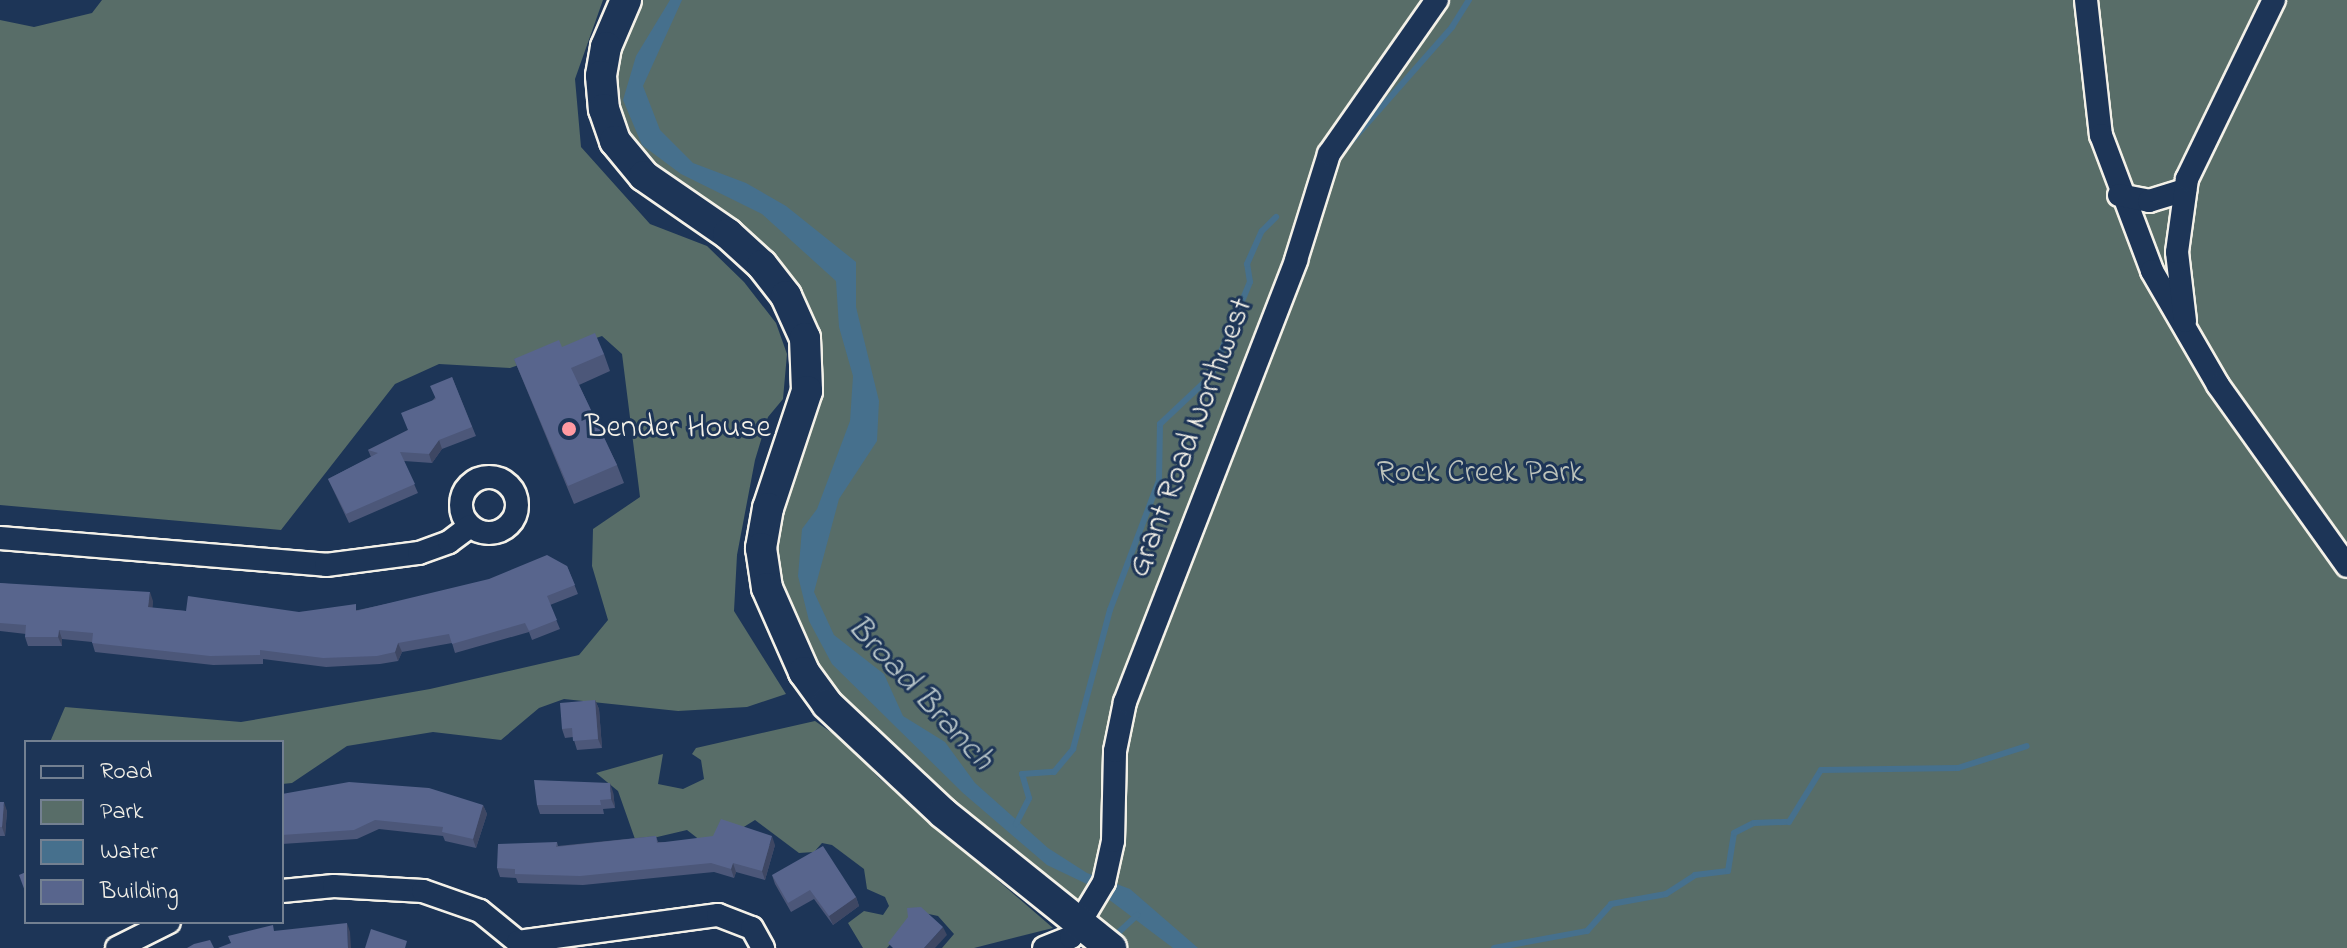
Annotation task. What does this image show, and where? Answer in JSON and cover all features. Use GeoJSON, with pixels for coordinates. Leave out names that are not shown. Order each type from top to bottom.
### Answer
{"type":"FeatureCollection","features":[{"type":"Feature","properties":{"kind":"main road"},"geometry":{"type":"LineString","coordinates":[[626,0],[606,47],[601,76],[604,109],[615,141],[644,176],[728,234],[762,265],[786,296],[805,338],[807,391],[768,508],[761,548],[767,588],[798,661],[827,704],[913,786],[1080,926],[1111,948]]}},
{"type":"Feature","properties":{"kind":"street","name":"Grant Road Northwest"},"geometry":{"type":"LineString","coordinates":[[1080,926],[1107,874],[1115,751],[1125,702],[1296,260],[1324,166],[1351,115],[1437,0]]}},
{"type":"Feature","properties":{"kind":"street"},"geometry":{"type":"LineString","coordinates":[[2086,0],[2096,117],[2119,195],[2152,271],[2187,334],[2347,566]]}},
{"type":"Feature","properties":{"kind":"street"},"geometry":{"type":"LineString","coordinates":[[2187,334],[2177,252],[2185,190],[2202,140],[2274,0]]}},
{"type":"Feature","properties":{"kind":"street"},"geometry":{"type":"LineString","coordinates":[[2119,195],[2149,201],[2185,190]]}},
{"type":"Feature","properties":{"kind":"street"},"geometry":{"type":"LineString","coordinates":[[0,538],[326,565],[419,553],[449,542],[470,526]]}},
{"type":"Feature","properties":{"kind":"street"},"geometry":{"type":"LineString","coordinates":[[284,891],[334,886],[431,893],[480,911],[519,945],[718,915],[752,928],[763,948]]}},
{"type":"Feature","properties":{"kind":"street"},"geometry":{"type":"LineString","coordinates":[[117,948],[165,924]]}},
{"type":"Feature","properties":{"kind":"street"},"geometry":{"type":"LineString","coordinates":[[1044,948],[1071,937],[1080,926]]}},
{"type":"Feature","properties":{"kind":"green space"},"geometry":{"type":"Polygon","coordinates":[[[102,0],[603,0],[575,79],[581,147],[650,224],[707,246],[744,282],[776,323],[787,354],[783,399],[768,417],[755,460],[737,555],[734,611],[786,694],[747,707],[678,711],[564,699],[539,708],[501,740],[433,732],[347,746],[292,783],[284,784],[284,740],[51,740],[65,707],[241,722],[430,689],[579,655],[608,620],[592,566],[593,529],[640,497],[622,354],[602,336],[510,368],[439,364],[395,384],[281,530],[0,505],[0,20],[34,27],[92,13],[102,0]]]}},
{"type":"Feature","properties":{"kind":"green space","name":"Rock Creek Park"},"geometry":{"type":"Polygon","coordinates":[[[640,0],[2347,0],[2347,948],[1127,948],[943,805],[822,681],[778,591],[771,519],[801,451],[791,288],[639,161],[614,114],[619,38],[640,0]]]}},
{"type":"Feature","properties":{"kind":"green space"},"geometry":{"type":"Polygon","coordinates":[[[815,721],[845,742],[879,778],[1053,928],[974,948],[942,948],[954,934],[938,916],[910,910],[906,926],[887,948],[863,948],[848,923],[864,911],[883,915],[889,906],[885,897],[867,889],[864,869],[832,845],[822,843],[814,852],[799,853],[755,820],[710,848],[687,830],[636,842],[618,791],[596,773],[663,754],[658,784],[683,789],[704,779],[701,760],[692,754],[696,748],[815,721]]]}},
{"type":"Feature","properties":{"kind":"water"},"geometry":{"type":"Polygon","coordinates":[[[670,0],[682,0],[643,86],[660,130],[693,163],[746,183],[786,206],[856,262],[856,307],[879,401],[877,441],[839,499],[814,592],[834,635],[884,674],[903,716],[945,742],[975,783],[1048,848],[1087,873],[1130,889],[1198,948],[1173,948],[1091,886],[1047,865],[963,793],[832,664],[809,621],[798,576],[802,529],[817,509],[850,421],[853,376],[839,327],[836,281],[762,214],[681,174],[642,145],[623,100],[636,56],[670,0]]]}},
{"type":"Feature","properties":{"kind":"building","name":"Bender House"},"geometry":{"type":"Polygon","coordinates":[[[595,333],[604,354],[571,368],[617,465],[568,486],[514,359],[559,340],[562,347],[595,333]]]}},
{"type":"Feature","properties":{"kind":"building"},"geometry":{"type":"Polygon","coordinates":[[[452,377],[472,427],[439,440],[429,454],[400,452],[415,484],[346,514],[328,479],[378,453],[368,450],[408,430],[401,413],[436,399],[430,386],[452,377]]]}},
{"type":"Feature","properties":{"kind":"building"},"geometry":{"type":"Polygon","coordinates":[[[547,555],[567,566],[575,585],[547,596],[557,620],[529,631],[525,623],[452,644],[449,634],[398,643],[395,652],[377,656],[323,658],[260,650],[260,655],[210,656],[92,643],[93,633],[59,630],[58,637],[25,637],[26,625],[0,623],[0,583],[150,592],[148,607],[186,611],[188,596],[299,612],[356,604],[356,611],[489,579],[547,555]]]}},
{"type":"Feature","properties":{"kind":"building"},"geometry":{"type":"Polygon","coordinates":[[[595,700],[598,739],[573,741],[572,728],[562,729],[560,703],[595,700]]]}},
{"type":"Feature","properties":{"kind":"building"},"geometry":{"type":"Polygon","coordinates":[[[534,780],[610,783],[611,799],[600,800],[601,805],[537,805],[534,780]]]}},
{"type":"Feature","properties":{"kind":"building"},"geometry":{"type":"Polygon","coordinates":[[[349,782],[429,788],[483,805],[473,839],[442,832],[443,827],[375,820],[354,830],[284,835],[284,794],[349,782]]]}},
{"type":"Feature","properties":{"kind":"building"},"geometry":{"type":"Polygon","coordinates":[[[0,802],[4,802],[2,827],[0,827],[0,802]]]}},
{"type":"Feature","properties":{"kind":"building"},"geometry":{"type":"Polygon","coordinates":[[[721,819],[772,836],[762,871],[733,863],[731,869],[711,863],[580,876],[515,874],[515,869],[497,868],[498,844],[557,842],[556,847],[656,836],[657,843],[713,836],[721,819]]]}},
{"type":"Feature","properties":{"kind":"building"},"geometry":{"type":"Polygon","coordinates":[[[823,846],[856,897],[829,916],[810,890],[788,903],[772,875],[823,846]]]}},
{"type":"Feature","properties":{"kind":"building"},"geometry":{"type":"Polygon","coordinates":[[[921,907],[943,927],[924,948],[893,948],[888,943],[908,917],[907,908],[921,907]]]}},
{"type":"Feature","properties":{"kind":"building"},"geometry":{"type":"Polygon","coordinates":[[[347,923],[348,948],[218,948],[231,943],[228,936],[273,925],[274,931],[347,923]]]}},
{"type":"Feature","properties":{"kind":"building"},"geometry":{"type":"Polygon","coordinates":[[[371,929],[407,941],[405,948],[365,948],[371,929]]]}},
{"type":"Feature","properties":{"kind":"building"},"geometry":{"type":"Polygon","coordinates":[[[210,940],[214,948],[187,948],[194,944],[210,940]]]}},
{"type":"Feature","properties":{"kind":"waterway"},"geometry":{"type":"LineString","coordinates":[[1349,144],[1452,27],[1469,0]]}},
{"type":"Feature","properties":{"kind":"waterway"},"geometry":{"type":"LineString","coordinates":[[1016,824],[1029,798],[1022,774],[1054,772],[1073,749],[1110,610],[1159,480],[1160,424],[1211,376],[1250,282],[1247,264],[1262,231],[1276,217]]}},
{"type":"Feature","properties":{"kind":"waterway"},"geometry":{"type":"LineString","coordinates":[[1494,948],[1587,931],[1611,904],[1666,894],[1695,875],[1728,871],[1734,833],[1754,823],[1789,822],[1821,770],[1958,768],[2027,746]]}},
{"type":"Feature","properties":{"kind":"waterway"},"geometry":{"type":"LineString","coordinates":[[1119,932],[1137,915]]}},
{"type":"Feature","properties":{"kind":"place","name":"Bender House"},"geometry":{"type":"Point","coordinates":[569,429]}},
{"type":"Feature","properties":{"kind":"water label","name":"Broad Branch"},"geometry":{"type":"Point","coordinates":[919,694]}}]}
